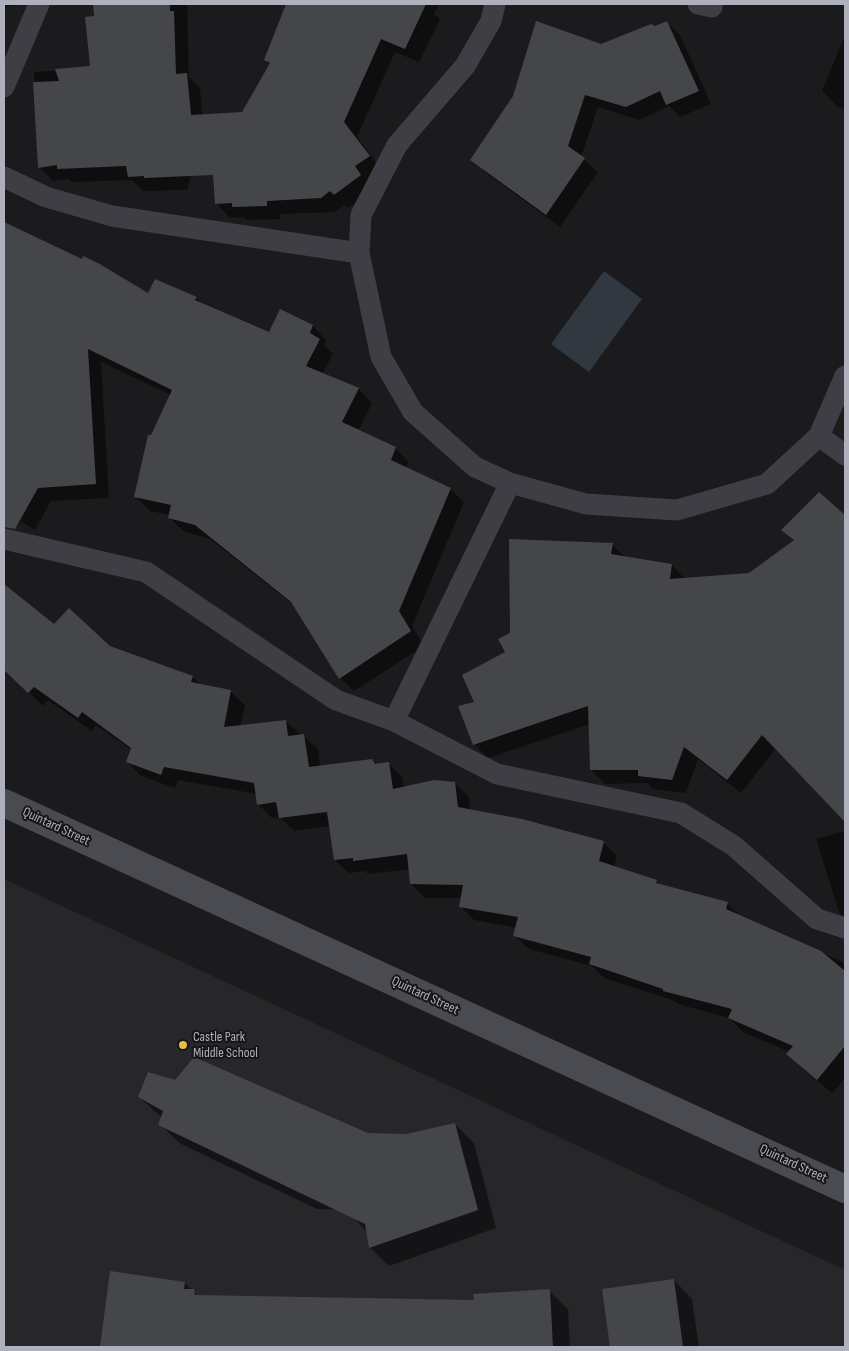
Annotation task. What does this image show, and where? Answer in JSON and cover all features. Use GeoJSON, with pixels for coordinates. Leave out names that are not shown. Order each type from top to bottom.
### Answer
{"type":"FeatureCollection","features":[{"type":"Feature","properties":{"kind":"street","name":"Quintard Street"},"geometry":{"type":"LineString","coordinates":[[4,803],[845,1188]]}},
{"type":"Feature","properties":{"kind":"lane"},"geometry":{"type":"LineString","coordinates":[[4,87],[39,4]]}},
{"type":"Feature","properties":{"kind":"lane"},"geometry":{"type":"LineString","coordinates":[[494,4],[491,21],[466,66],[397,145],[361,215],[359,253],[381,357],[412,412],[475,467],[510,483],[586,504],[676,510],[767,484],[818,436],[845,376]]}},
{"type":"Feature","properties":{"kind":"lane"},"geometry":{"type":"LineString","coordinates":[[4,176],[46,197],[112,216],[359,253]]}},
{"type":"Feature","properties":{"kind":"lane"},"geometry":{"type":"LineString","coordinates":[[818,436],[845,455]]}},
{"type":"Feature","properties":{"kind":"lane"},"geometry":{"type":"LineString","coordinates":[[394,721],[510,483]]}},
{"type":"Feature","properties":{"kind":"lane"},"geometry":{"type":"LineString","coordinates":[[4,539],[146,572],[336,700],[394,721],[497,774],[681,812],[734,846],[817,920],[845,928]]}},
{"type":"Feature","properties":{"kind":"shaded area"},"geometry":{"type":"Polygon","coordinates":[[[604,271],[642,299],[589,372],[551,344],[604,271]]]}},
{"type":"Feature","properties":{"kind":"shaded area","name":"Castle Park Middle School"},"geometry":{"type":"Polygon","coordinates":[[[4,879],[845,1270],[845,1347],[4,1347],[4,879]]]}},
{"type":"Feature","properties":{"kind":"building"},"geometry":{"type":"Polygon","coordinates":[[[93,4],[170,4],[170,11],[174,11],[176,74],[187,73],[191,115],[242,112],[270,63],[264,60],[286,4],[426,4],[405,49],[381,39],[344,122],[370,156],[355,166],[361,175],[334,195],[330,191],[321,198],[267,201],[267,206],[232,207],[232,203],[215,204],[213,175],[144,178],[144,176],[128,177],[126,166],[57,169],[57,165],[38,168],[33,82],[59,81],[55,69],[90,66],[85,17],[94,16],[93,4]]]}},
{"type":"Feature","properties":{"kind":"building"},"geometry":{"type":"Polygon","coordinates":[[[536,21],[601,44],[651,24],[655,26],[667,21],[699,91],[666,105],[660,91],[626,107],[585,95],[568,146],[585,158],[546,215],[470,160],[513,96],[536,21]]]}},
{"type":"Feature","properties":{"kind":"building"},"geometry":{"type":"Polygon","coordinates":[[[4,222],[82,259],[83,256],[98,263],[148,293],[155,279],[197,297],[195,300],[269,332],[280,309],[313,325],[310,333],[320,339],[306,366],[359,388],[342,422],[396,447],[391,460],[451,488],[399,611],[411,631],[339,679],[291,602],[195,525],[168,518],[171,505],[134,497],[148,435],[151,435],[172,390],[88,349],[96,484],[38,488],[15,529],[4,527],[4,222]]]}},
{"type":"Feature","properties":{"kind":"building"},"geometry":{"type":"Polygon","coordinates":[[[819,492],[845,515],[845,822],[762,735],[727,780],[684,747],[672,780],[638,776],[638,770],[590,770],[588,706],[473,745],[458,706],[474,702],[462,675],[505,652],[498,639],[510,633],[509,539],[613,543],[611,554],[672,564],[670,579],[749,573],[794,540],[781,530],[819,492]]]}},
{"type":"Feature","properties":{"kind":"building"},"geometry":{"type":"Polygon","coordinates":[[[4,584],[54,624],[69,608],[110,646],[193,676],[191,682],[231,690],[224,727],[286,720],[288,736],[304,734],[309,767],[372,759],[375,764],[389,762],[393,789],[434,780],[455,782],[458,807],[522,819],[604,841],[599,861],[657,880],[656,883],[728,902],[726,909],[821,951],[845,971],[845,1046],[817,1080],[786,1054],[793,1046],[728,1018],[732,1009],[663,991],[663,989],[589,964],[591,957],[513,936],[518,917],[459,907],[463,885],[410,884],[407,854],[353,861],[353,858],[334,860],[327,812],[279,818],[276,802],[257,805],[254,783],[164,767],[161,775],[126,762],[131,748],[82,712],[78,718],[34,687],[28,693],[4,670],[4,584]]]}},
{"type":"Feature","properties":{"kind":"building"},"geometry":{"type":"Polygon","coordinates":[[[194,1057],[368,1133],[406,1134],[455,1123],[478,1210],[369,1248],[365,1224],[158,1125],[163,1111],[138,1097],[148,1072],[175,1080],[194,1057]]]}},
{"type":"Feature","properties":{"kind":"building"},"geometry":{"type":"Polygon","coordinates":[[[110,1271],[185,1282],[184,1289],[194,1289],[195,1295],[474,1300],[473,1294],[550,1289],[553,1347],[100,1347],[110,1271]]]}},
{"type":"Feature","properties":{"kind":"building"},"geometry":{"type":"Polygon","coordinates":[[[674,1279],[683,1347],[610,1347],[602,1289],[674,1279]]]}},
{"type":"Feature","properties":{"kind":"place","name":"Castle Park Middle School"},"geometry":{"type":"Point","coordinates":[183,1045]}}]}
